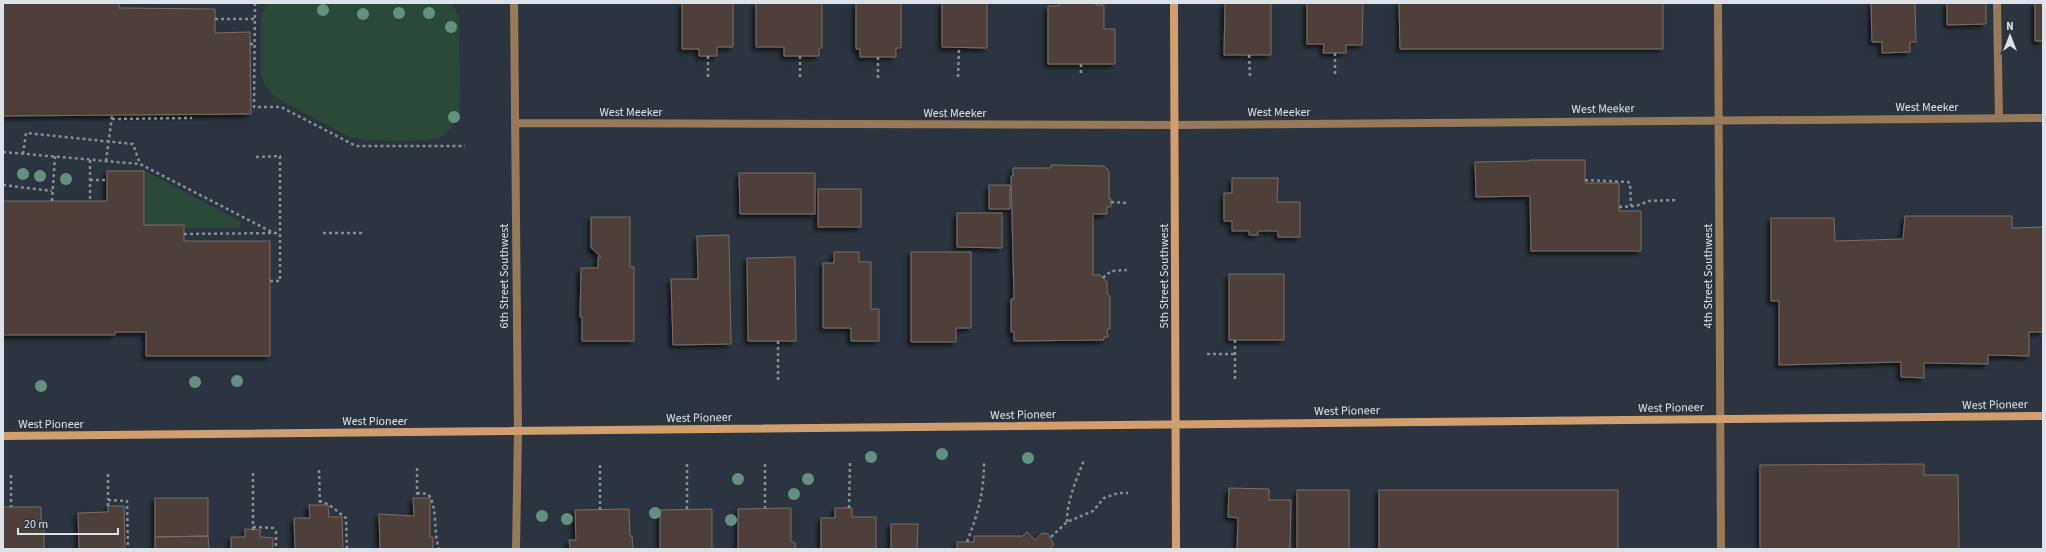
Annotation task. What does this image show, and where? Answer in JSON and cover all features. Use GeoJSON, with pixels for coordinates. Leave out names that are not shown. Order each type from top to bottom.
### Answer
{"type":"FeatureCollection","features":[{"type":"Feature","properties":{"kind":"main road","name":"5th Street Southwest"},"geometry":{"type":"LineString","coordinates":[[1174,3],[1176,549]]}},
{"type":"Feature","properties":{"kind":"main road","name":"West Pioneer"},"geometry":{"type":"LineString","coordinates":[[3,436],[2043,416]]}},
{"type":"Feature","properties":{"kind":"street","name":"6th Street Southwest"},"geometry":{"type":"LineString","coordinates":[[514,3],[518,432],[516,549]]}},
{"type":"Feature","properties":{"kind":"street","name":"4th Street Southwest"},"geometry":{"type":"LineString","coordinates":[[1718,3],[1721,549]]}},
{"type":"Feature","properties":{"kind":"street"},"geometry":{"type":"LineString","coordinates":[[1996,3],[1999,118]]}},
{"type":"Feature","properties":{"kind":"street","name":"West Meeker"},"geometry":{"type":"LineString","coordinates":[[515,123],[1175,125],[2043,118]]}},
{"type":"Feature","properties":{"kind":"path"},"geometry":{"type":"LineString","coordinates":[[255,3],[254,107],[281,107],[356,146],[465,146]]}},
{"type":"Feature","properties":{"kind":"path"},"geometry":{"type":"LineString","coordinates":[[215,19],[254,19]]}},
{"type":"Feature","properties":{"kind":"path"},"geometry":{"type":"LineString","coordinates":[[958,76],[959,48]]}},
{"type":"Feature","properties":{"kind":"path"},"geometry":{"type":"LineString","coordinates":[[1335,53],[1335,76]]}},
{"type":"Feature","properties":{"kind":"path"},"geometry":{"type":"LineString","coordinates":[[1249,55],[1250,77]]}},
{"type":"Feature","properties":{"kind":"path"},"geometry":{"type":"LineString","coordinates":[[708,56],[708,80]]}},
{"type":"Feature","properties":{"kind":"path"},"geometry":{"type":"LineString","coordinates":[[800,56],[800,79]]}},
{"type":"Feature","properties":{"kind":"path"},"geometry":{"type":"LineString","coordinates":[[878,57],[878,78]]}},
{"type":"Feature","properties":{"kind":"path"},"geometry":{"type":"LineString","coordinates":[[1081,64],[1081,75]]}},
{"type":"Feature","properties":{"kind":"path"},"geometry":{"type":"LineString","coordinates":[[106,161],[112,117],[192,118]]}},
{"type":"Feature","properties":{"kind":"path"},"geometry":{"type":"LineString","coordinates":[[23,154],[26,133],[133,144],[140,164]]}},
{"type":"Feature","properties":{"kind":"path"},"geometry":{"type":"LineString","coordinates":[[3,152],[140,164],[274,234]]}},
{"type":"Feature","properties":{"kind":"path"},"geometry":{"type":"LineString","coordinates":[[52,201],[55,156]]}},
{"type":"Feature","properties":{"kind":"path"},"geometry":{"type":"LineString","coordinates":[[256,158],[280,156],[280,281],[270,281]]}},
{"type":"Feature","properties":{"kind":"path"},"geometry":{"type":"LineString","coordinates":[[90,160],[90,201]]}},
{"type":"Feature","properties":{"kind":"path"},"geometry":{"type":"LineString","coordinates":[[90,180],[107,180]]}},
{"type":"Feature","properties":{"kind":"path"},"geometry":{"type":"LineString","coordinates":[[1585,180],[1630,183],[1631,206]]}},
{"type":"Feature","properties":{"kind":"path"},"geometry":{"type":"LineString","coordinates":[[3,184],[52,191]]}},
{"type":"Feature","properties":{"kind":"path"},"geometry":{"type":"LineString","coordinates":[[1619,207],[1631,206],[1649,201],[1676,200]]}},
{"type":"Feature","properties":{"kind":"path"},"geometry":{"type":"LineString","coordinates":[[1111,202],[1128,203]]}},
{"type":"Feature","properties":{"kind":"path"},"geometry":{"type":"LineString","coordinates":[[184,234],[280,234]]}},
{"type":"Feature","properties":{"kind":"path"},"geometry":{"type":"LineString","coordinates":[[323,234],[362,234]]}},
{"type":"Feature","properties":{"kind":"path"},"geometry":{"type":"LineString","coordinates":[[1103,278],[1112,271],[1127,270]]}},
{"type":"Feature","properties":{"kind":"path"},"geometry":{"type":"LineString","coordinates":[[1235,340],[1235,380]]}},
{"type":"Feature","properties":{"kind":"path"},"geometry":{"type":"LineString","coordinates":[[778,341],[778,383]]}},
{"type":"Feature","properties":{"kind":"path"},"geometry":{"type":"LineString","coordinates":[[1207,354],[1235,354]]}},
{"type":"Feature","properties":{"kind":"path"},"geometry":{"type":"LineString","coordinates":[[1067,522],[1067,511],[1071,494],[1084,460]]}},
{"type":"Feature","properties":{"kind":"path"},"geometry":{"type":"LineString","coordinates":[[967,542],[979,509],[984,482],[984,462]]}},
{"type":"Feature","properties":{"kind":"path"},"geometry":{"type":"LineString","coordinates":[[849,508],[850,463]]}},
{"type":"Feature","properties":{"kind":"path"},"geometry":{"type":"LineString","coordinates":[[687,464],[687,510]]}},
{"type":"Feature","properties":{"kind":"path"},"geometry":{"type":"LineString","coordinates":[[765,464],[765,508]]}},
{"type":"Feature","properties":{"kind":"path"},"geometry":{"type":"LineString","coordinates":[[600,465],[600,510]]}},
{"type":"Feature","properties":{"kind":"path"},"geometry":{"type":"LineString","coordinates":[[417,468],[417,498]]}},
{"type":"Feature","properties":{"kind":"path"},"geometry":{"type":"LineString","coordinates":[[319,470],[320,505]]}},
{"type":"Feature","properties":{"kind":"path"},"geometry":{"type":"LineString","coordinates":[[253,471],[253,528],[273,528],[276,532],[276,549]]}},
{"type":"Feature","properties":{"kind":"path"},"geometry":{"type":"LineString","coordinates":[[108,474],[108,506]]}},
{"type":"Feature","properties":{"kind":"path"},"geometry":{"type":"LineString","coordinates":[[11,475],[11,507]]}},
{"type":"Feature","properties":{"kind":"path"},"geometry":{"type":"LineString","coordinates":[[417,493],[428,494],[433,500],[436,540],[439,549]]}},
{"type":"Feature","properties":{"kind":"path"},"geometry":{"type":"LineString","coordinates":[[1051,537],[1067,522],[1078,519],[1093,511],[1104,498],[1118,493],[1128,493]]}},
{"type":"Feature","properties":{"kind":"path"},"geometry":{"type":"LineString","coordinates":[[108,500],[127,501],[128,549]]}},
{"type":"Feature","properties":{"kind":"path"},"geometry":{"type":"LineString","coordinates":[[319,501],[328,503],[332,509],[346,518],[347,549]]}},
{"type":"Feature","properties":{"kind":"green space"},"geometry":{"type":"Polygon","coordinates":[[[267,3],[451,3],[459,17],[459,117],[446,133],[433,139],[409,141],[366,140],[348,136],[275,97],[265,85],[261,75],[261,18],[267,3]]]}},
{"type":"Feature","properties":{"kind":"green space"},"geometry":{"type":"Polygon","coordinates":[[[145,171],[240,221],[240,228],[145,228],[145,171]]]}},
{"type":"Feature","properties":{"kind":"building"},"geometry":{"type":"Polygon","coordinates":[[[3,3],[119,3],[119,8],[215,9],[215,33],[250,32],[251,114],[3,116],[3,3]]]}},
{"type":"Feature","properties":{"kind":"building"},"geometry":{"type":"Polygon","coordinates":[[[682,3],[733,3],[733,47],[717,47],[717,56],[699,56],[699,49],[682,49],[682,3]]]}},
{"type":"Feature","properties":{"kind":"building"},"geometry":{"type":"Polygon","coordinates":[[[756,3],[822,3],[822,48],[819,48],[819,56],[784,56],[784,47],[756,47],[756,3]]]}},
{"type":"Feature","properties":{"kind":"building"},"geometry":{"type":"Polygon","coordinates":[[[856,3],[901,3],[901,48],[896,48],[896,57],[860,57],[860,49],[856,49],[856,3]]]}},
{"type":"Feature","properties":{"kind":"building"},"geometry":{"type":"Polygon","coordinates":[[[942,3],[987,3],[987,48],[942,47],[942,3]]]}},
{"type":"Feature","properties":{"kind":"building"},"geometry":{"type":"Polygon","coordinates":[[[1059,3],[1096,3],[1096,5],[1104,5],[1104,29],[1115,29],[1115,64],[1048,64],[1048,6],[1059,6],[1059,3]]]}},
{"type":"Feature","properties":{"kind":"building"},"geometry":{"type":"Polygon","coordinates":[[[1225,3],[1271,3],[1271,55],[1224,55],[1225,3]]]}},
{"type":"Feature","properties":{"kind":"building"},"geometry":{"type":"Polygon","coordinates":[[[1307,3],[1363,3],[1362,45],[1346,45],[1346,53],[1323,53],[1324,44],[1307,44],[1307,3]]]}},
{"type":"Feature","properties":{"kind":"building"},"geometry":{"type":"Polygon","coordinates":[[[1399,3],[1663,3],[1663,49],[1400,49],[1399,3]]]}},
{"type":"Feature","properties":{"kind":"building"},"geometry":{"type":"Polygon","coordinates":[[[1871,3],[1915,3],[1916,42],[1910,42],[1910,52],[1882,53],[1882,42],[1872,42],[1871,3]]]}},
{"type":"Feature","properties":{"kind":"building"},"geometry":{"type":"Polygon","coordinates":[[[1947,3],[1986,3],[1986,24],[1947,25],[1947,3]]]}},
{"type":"Feature","properties":{"kind":"building"},"geometry":{"type":"Polygon","coordinates":[[[2035,3],[2043,3],[2043,41],[2035,41],[2035,3]]]}},
{"type":"Feature","properties":{"kind":"building"},"geometry":{"type":"Polygon","coordinates":[[[1585,160],[1585,183],[1619,183],[1619,211],[1641,211],[1641,251],[1531,251],[1530,196],[1476,197],[1475,162],[1585,160]]]}},
{"type":"Feature","properties":{"kind":"building"},"geometry":{"type":"Polygon","coordinates":[[[1051,165],[1104,166],[1109,171],[1109,199],[1111,199],[1111,207],[1107,207],[1107,214],[1093,214],[1093,275],[1100,275],[1107,282],[1108,295],[1110,296],[1110,329],[1107,329],[1108,337],[1104,337],[1104,340],[1014,341],[1014,332],[1011,332],[1011,299],[1014,299],[1011,176],[1013,176],[1013,168],[1051,168],[1051,165]]]}},
{"type":"Feature","properties":{"kind":"building"},"geometry":{"type":"Polygon","coordinates":[[[107,171],[144,171],[144,225],[184,225],[184,241],[270,241],[270,356],[146,356],[146,332],[115,332],[115,335],[3,335],[3,201],[107,201],[107,171]]]}},
{"type":"Feature","properties":{"kind":"building"},"geometry":{"type":"Polygon","coordinates":[[[739,173],[815,173],[815,214],[740,214],[739,173]]]}},
{"type":"Feature","properties":{"kind":"building"},"geometry":{"type":"Polygon","coordinates":[[[1232,178],[1278,178],[1277,202],[1300,202],[1300,237],[1278,237],[1278,231],[1258,231],[1258,235],[1249,235],[1249,231],[1232,231],[1232,221],[1224,221],[1224,193],[1232,193],[1232,178]]]}},
{"type":"Feature","properties":{"kind":"building"},"geometry":{"type":"Polygon","coordinates":[[[989,185],[1010,185],[1010,209],[989,209],[989,185]]]}},
{"type":"Feature","properties":{"kind":"building"},"geometry":{"type":"Polygon","coordinates":[[[818,189],[861,189],[861,227],[818,227],[818,189]]]}},
{"type":"Feature","properties":{"kind":"building"},"geometry":{"type":"Polygon","coordinates":[[[957,213],[1002,213],[1002,248],[957,247],[957,213]]]}},
{"type":"Feature","properties":{"kind":"building"},"geometry":{"type":"Polygon","coordinates":[[[1905,216],[2012,216],[2012,228],[2043,227],[2043,332],[2029,332],[2029,356],[1988,355],[1988,364],[1924,363],[1924,378],[1901,377],[1901,362],[1779,365],[1779,301],[1771,301],[1771,218],[1834,218],[1835,241],[1903,239],[1905,216]]]}},
{"type":"Feature","properties":{"kind":"building"},"geometry":{"type":"Polygon","coordinates":[[[591,217],[630,217],[630,267],[634,267],[634,341],[582,341],[582,317],[580,317],[581,268],[598,268],[598,257],[601,257],[591,248],[591,217]]]}},
{"type":"Feature","properties":{"kind":"building"},"geometry":{"type":"Polygon","coordinates":[[[729,235],[731,344],[673,345],[671,279],[698,279],[697,236],[729,235]]]}},
{"type":"Feature","properties":{"kind":"building"},"geometry":{"type":"Polygon","coordinates":[[[834,252],[859,252],[859,262],[871,262],[871,309],[879,309],[879,341],[851,341],[851,328],[823,328],[823,263],[834,263],[834,252]]]}},
{"type":"Feature","properties":{"kind":"building"},"geometry":{"type":"Polygon","coordinates":[[[911,252],[971,252],[971,328],[956,328],[956,342],[911,342],[911,252]]]}},
{"type":"Feature","properties":{"kind":"building"},"geometry":{"type":"Polygon","coordinates":[[[795,257],[796,341],[748,341],[747,258],[795,257]]]}},
{"type":"Feature","properties":{"kind":"building"},"geometry":{"type":"Polygon","coordinates":[[[1229,274],[1284,274],[1284,340],[1229,340],[1229,274]]]}},
{"type":"Feature","properties":{"kind":"building"},"geometry":{"type":"Polygon","coordinates":[[[1924,464],[1924,475],[1958,475],[1959,549],[1760,549],[1760,465],[1924,464]]]}},
{"type":"Feature","properties":{"kind":"building"},"geometry":{"type":"Polygon","coordinates":[[[1229,488],[1269,489],[1269,500],[1291,500],[1290,549],[1237,549],[1238,518],[1228,517],[1229,488]]]}},
{"type":"Feature","properties":{"kind":"building"},"geometry":{"type":"Polygon","coordinates":[[[1297,490],[1349,490],[1349,549],[1297,549],[1297,490]]]}},
{"type":"Feature","properties":{"kind":"building"},"geometry":{"type":"Polygon","coordinates":[[[1379,490],[1618,490],[1618,549],[1379,549],[1379,490]]]}},
{"type":"Feature","properties":{"kind":"building"},"geometry":{"type":"Polygon","coordinates":[[[155,498],[208,498],[208,536],[155,537],[155,498]]]}},
{"type":"Feature","properties":{"kind":"building"},"geometry":{"type":"Polygon","coordinates":[[[413,498],[430,498],[430,537],[433,537],[433,547],[431,549],[380,549],[379,514],[414,516],[413,498]]]}},
{"type":"Feature","properties":{"kind":"building"},"geometry":{"type":"Polygon","coordinates":[[[309,505],[328,505],[329,517],[342,517],[343,549],[295,549],[294,518],[310,518],[309,505]]]}},
{"type":"Feature","properties":{"kind":"building"},"geometry":{"type":"Polygon","coordinates":[[[108,506],[124,506],[125,549],[79,549],[78,513],[108,512],[108,506]]]}},
{"type":"Feature","properties":{"kind":"building"},"geometry":{"type":"Polygon","coordinates":[[[3,507],[41,507],[41,521],[44,521],[44,549],[3,549],[3,507]]]}},
{"type":"Feature","properties":{"kind":"building"},"geometry":{"type":"Polygon","coordinates":[[[791,508],[791,541],[795,543],[796,549],[738,549],[738,509],[791,508]]]}},
{"type":"Feature","properties":{"kind":"building"},"geometry":{"type":"Polygon","coordinates":[[[835,508],[852,508],[852,517],[876,517],[876,549],[821,549],[821,518],[835,518],[835,508]]]}},
{"type":"Feature","properties":{"kind":"building"},"geometry":{"type":"Polygon","coordinates":[[[629,509],[630,536],[632,536],[633,549],[570,549],[569,540],[576,540],[575,510],[629,509]]]}},
{"type":"Feature","properties":{"kind":"building"},"geometry":{"type":"Polygon","coordinates":[[[712,509],[712,549],[660,549],[660,510],[712,509]]]}},
{"type":"Feature","properties":{"kind":"building"},"geometry":{"type":"Polygon","coordinates":[[[891,524],[918,524],[917,549],[891,549],[891,524]]]}},
{"type":"Feature","properties":{"kind":"building"},"geometry":{"type":"Polygon","coordinates":[[[245,529],[260,530],[260,537],[273,538],[273,549],[231,549],[231,537],[245,537],[245,529]]]}},
{"type":"Feature","properties":{"kind":"building"},"geometry":{"type":"Polygon","coordinates":[[[1027,532],[1035,540],[1042,533],[1048,534],[1054,545],[1050,549],[957,549],[957,542],[974,542],[974,536],[1023,536],[1027,532]]]}},
{"type":"Feature","properties":{"kind":"building"},"geometry":{"type":"Polygon","coordinates":[[[208,536],[209,549],[155,549],[155,537],[208,536]]]}}]}
